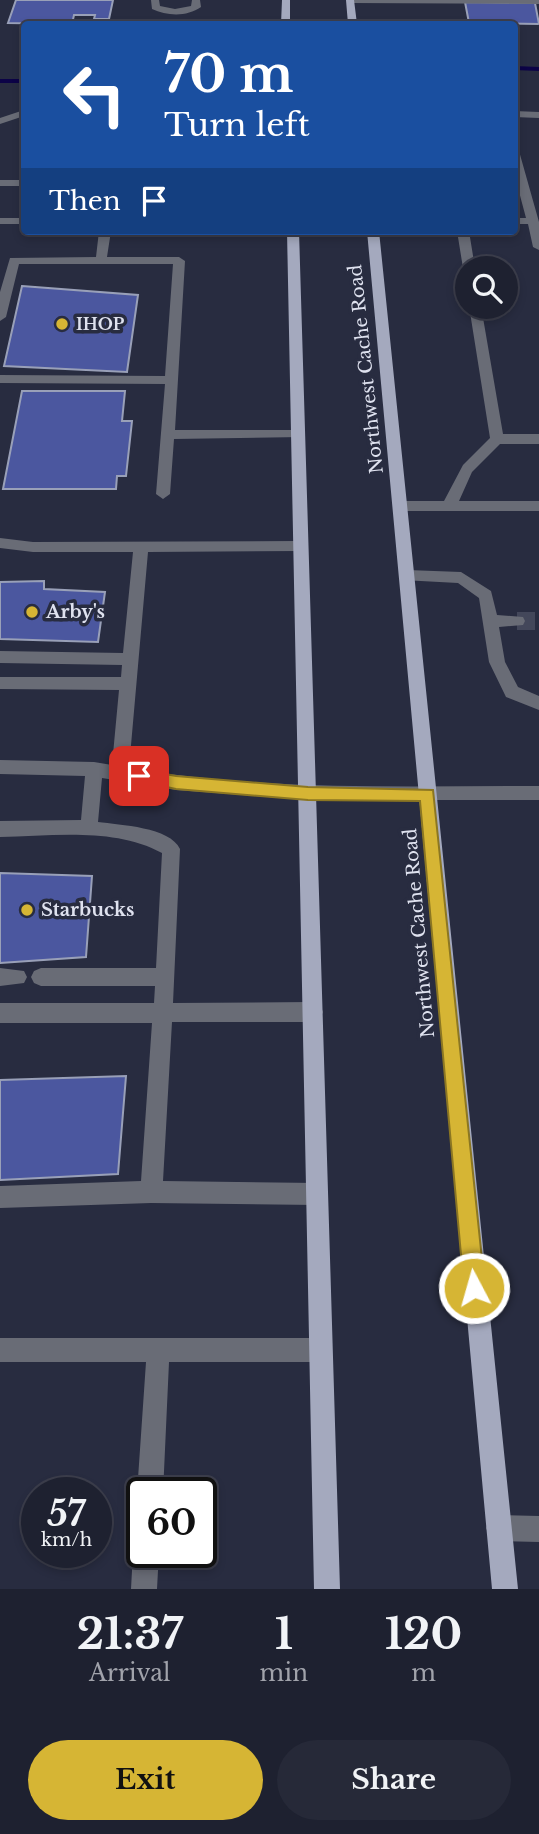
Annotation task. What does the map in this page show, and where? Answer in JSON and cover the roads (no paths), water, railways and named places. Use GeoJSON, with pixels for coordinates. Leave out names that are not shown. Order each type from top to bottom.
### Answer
{"type":"FeatureCollection","features":[{"type":"Feature","properties":{"kind":"main road"},"geometry":{"type":"LineString","coordinates":[[286,0],[286,21]]}},
{"type":"Feature","properties":{"kind":"main road"},"geometry":{"type":"LineString","coordinates":[[350,0],[352,21]]}},
{"type":"Feature","properties":{"kind":"main road"},"geometry":{"type":"LineString","coordinates":[[293,235],[327,1589]]}},
{"type":"Feature","properties":{"kind":"main road","name":"Northwest Cache Road"},"geometry":{"type":"LineString","coordinates":[[373,235],[505,1589]]}},
{"type":"Feature","properties":{"kind":"street"},"geometry":{"type":"LineString","coordinates":[[155,0],[155,7],[160,11],[190,11],[196,8],[196,0]]}},
{"type":"Feature","properties":{"kind":"street"},"geometry":{"type":"LineString","coordinates":[[350,0],[539,1]]}},
{"type":"Feature","properties":{"kind":"street"},"geometry":{"type":"LineString","coordinates":[[0,121],[21,114]]}},
{"type":"Feature","properties":{"kind":"street"},"geometry":{"type":"LineString","coordinates":[[518,114],[539,115]]}},
{"type":"Feature","properties":{"kind":"street"},"geometry":{"type":"LineString","coordinates":[[518,166],[539,247]]}},
{"type":"Feature","properties":{"kind":"street"},"geometry":{"type":"LineString","coordinates":[[0,183],[21,183]]}},
{"type":"Feature","properties":{"kind":"street"},"geometry":{"type":"LineString","coordinates":[[0,221],[21,221]]}},
{"type":"Feature","properties":{"kind":"street"},"geometry":{"type":"LineString","coordinates":[[518,221],[533,221]]}},
{"type":"Feature","properties":{"kind":"street"},"geometry":{"type":"LineString","coordinates":[[101,260],[104,235]]}},
{"type":"Feature","properties":{"kind":"street"},"geometry":{"type":"LineString","coordinates":[[464,235],[467,256]]}},
{"type":"Feature","properties":{"kind":"street"},"geometry":{"type":"LineString","coordinates":[[0,317],[14,260],[179,261],[163,494]]}},
{"type":"Feature","properties":{"kind":"street"},"geometry":{"type":"LineString","coordinates":[[477,319],[497,439]]}},
{"type":"Feature","properties":{"kind":"street"},"geometry":{"type":"LineString","coordinates":[[0,379],[171,380]]}},
{"type":"Feature","properties":{"kind":"street"},"geometry":{"type":"LineString","coordinates":[[167,435],[297,434]]}},
{"type":"Feature","properties":{"kind":"street"},"geometry":{"type":"LineString","coordinates":[[450,506],[454,489],[470,461],[497,439],[539,439]]}},
{"type":"Feature","properties":{"kind":"street"},"geometry":{"type":"LineString","coordinates":[[401,506],[539,506]]}},
{"type":"Feature","properties":{"kind":"street"},"geometry":{"type":"LineString","coordinates":[[0,543],[33,547]]}},
{"type":"Feature","properties":{"kind":"street"},"geometry":{"type":"LineString","coordinates":[[0,550],[141,545],[299,545]]}},
{"type":"Feature","properties":{"kind":"street"},"geometry":{"type":"LineString","coordinates":[[120,772],[141,545]]}},
{"type":"Feature","properties":{"kind":"street"},"geometry":{"type":"LineString","coordinates":[[407,576],[461,578],[486,595],[497,662],[512,692],[539,703]]}},
{"type":"Feature","properties":{"kind":"street"},"geometry":{"type":"LineString","coordinates":[[490,621],[517,621]]}},
{"type":"Feature","properties":{"kind":"street"},"geometry":{"type":"LineString","coordinates":[[0,657],[132,659]]}},
{"type":"Feature","properties":{"kind":"street"},"geometry":{"type":"LineString","coordinates":[[0,683],[129,684]]}},
{"type":"Feature","properties":{"kind":"street"},"geometry":{"type":"LineString","coordinates":[[0,767],[94,768],[176,782],[308,793],[539,793]]}},
{"type":"Feature","properties":{"kind":"street"},"geometry":{"type":"LineString","coordinates":[[89,828],[94,768]]}},
{"type":"Feature","properties":{"kind":"street"},"geometry":{"type":"LineString","coordinates":[[0,829],[89,828],[149,837],[171,849],[150,1192]]}},
{"type":"Feature","properties":{"kind":"street"},"geometry":{"type":"LineString","coordinates":[[41,977],[164,977]]}},
{"type":"Feature","properties":{"kind":"street"},"geometry":{"type":"LineString","coordinates":[[0,1013],[313,1012]]}},
{"type":"Feature","properties":{"kind":"street"},"geometry":{"type":"LineString","coordinates":[[0,1197],[150,1192],[317,1194]]}},
{"type":"Feature","properties":{"kind":"street"},"geometry":{"type":"LineString","coordinates":[[0,1350],[320,1350]]}},
{"type":"Feature","properties":{"kind":"street"},"geometry":{"type":"LineString","coordinates":[[151,1477],[158,1351]]}},
{"type":"Feature","properties":{"kind":"street"},"geometry":{"type":"LineString","coordinates":[[499,1528],[539,1529]]}},
{"type":"Feature","properties":{"kind":"street"},"geometry":{"type":"LineString","coordinates":[[144,1589],[145,1568]]}},
{"type":"Feature","properties":{"kind":"waterway"},"geometry":{"type":"LineString","coordinates":[[518,68],[539,69]]}},
{"type":"Feature","properties":{"kind":"waterway"},"geometry":{"type":"LineString","coordinates":[[0,81],[21,81]]}},
{"type":"Feature","properties":{"kind":"tunnel"},"geometry":{"type":"LineString","coordinates":[[517,621],[539,621]]}},
{"type":"Feature","properties":{"kind":"place","name":"IHOP"},"geometry":{"type":"Point","coordinates":[62,324]}},
{"type":"Feature","properties":{"kind":"place","name":"Arby's"},"geometry":{"type":"Point","coordinates":[32,612]}},
{"type":"Feature","properties":{"kind":"place","name":"Starbucks"},"geometry":{"type":"Point","coordinates":[27,910]}}]}
